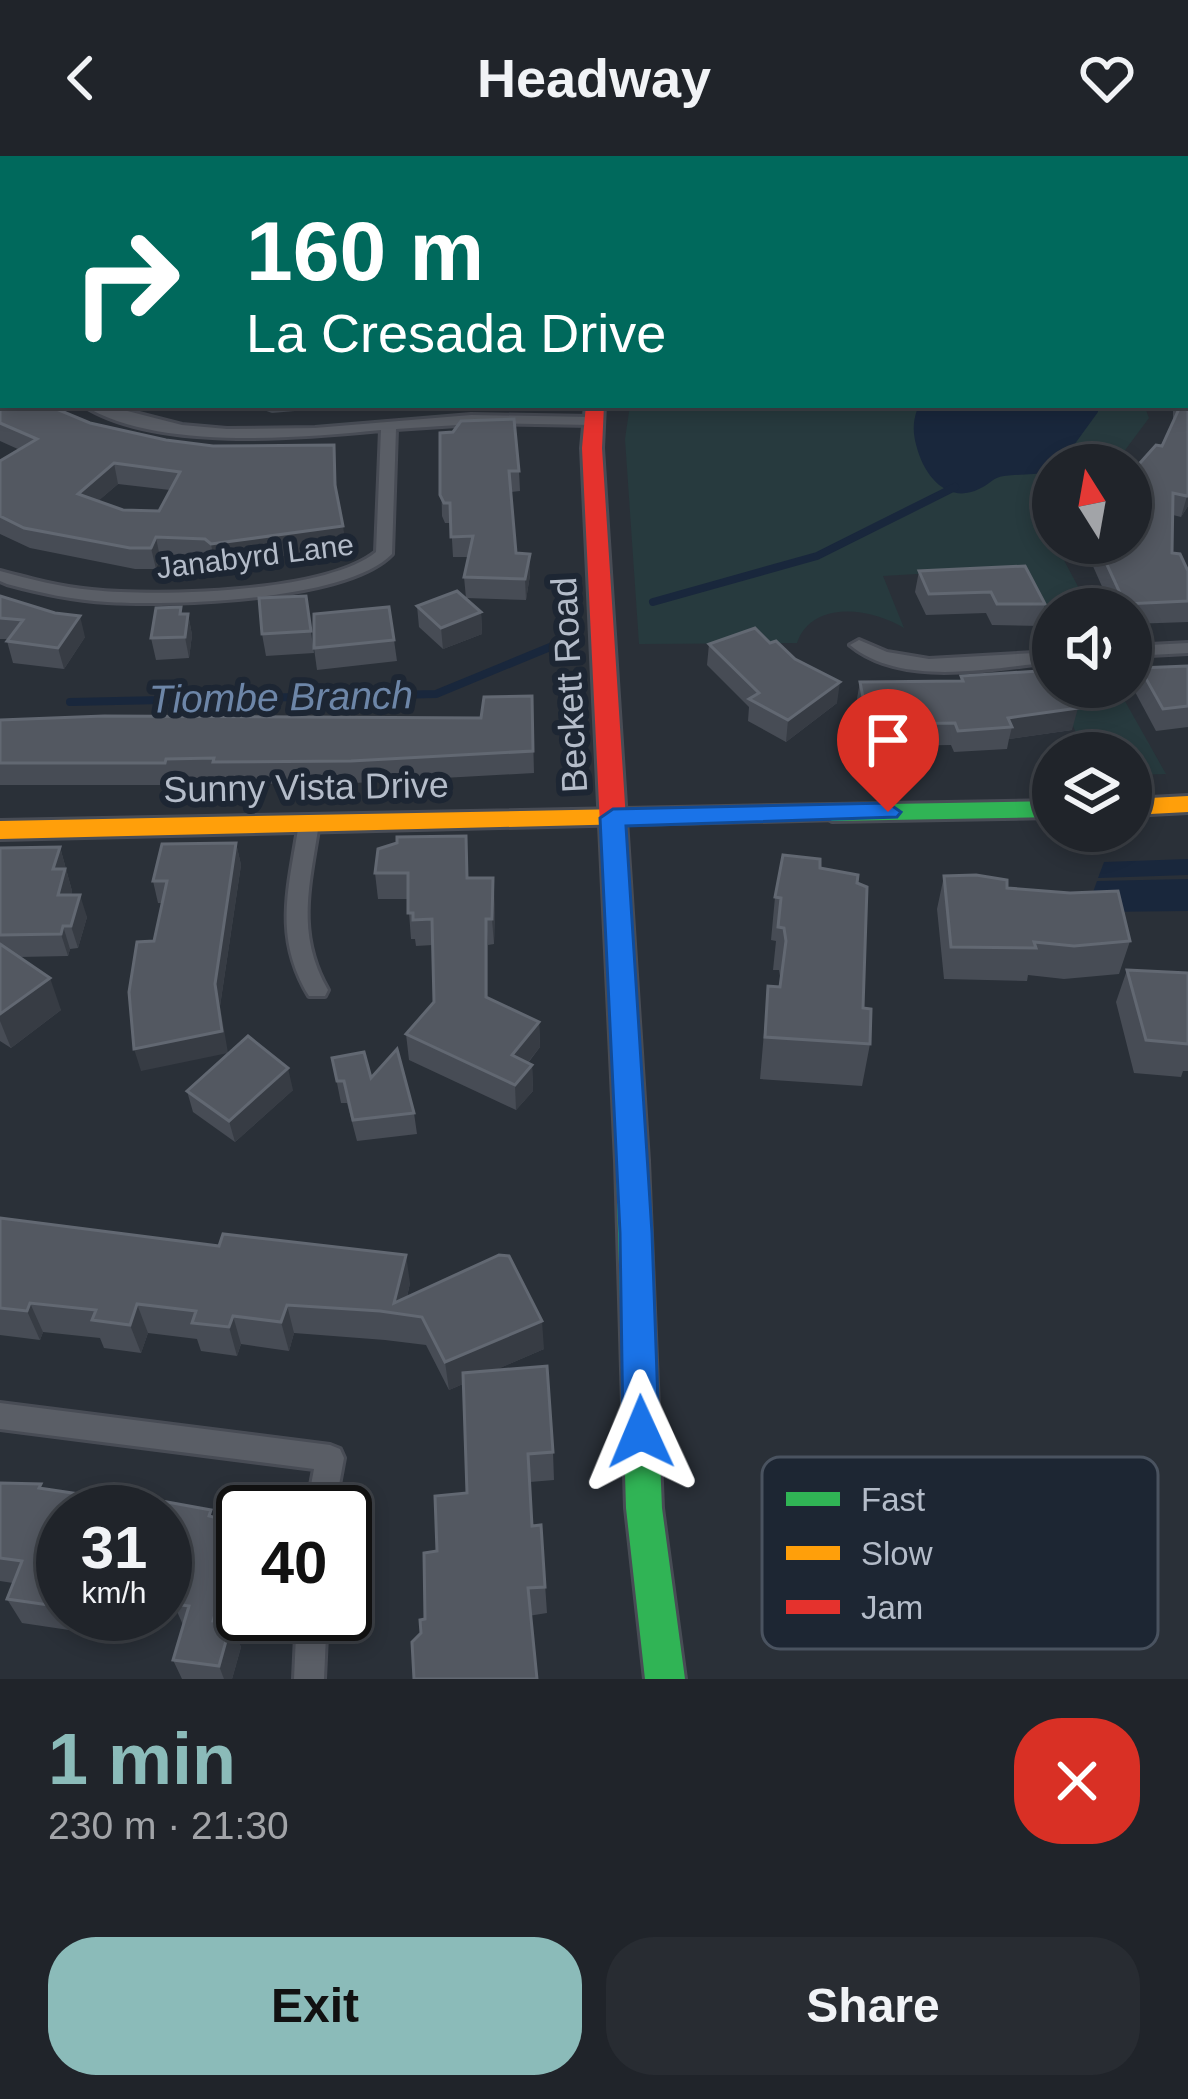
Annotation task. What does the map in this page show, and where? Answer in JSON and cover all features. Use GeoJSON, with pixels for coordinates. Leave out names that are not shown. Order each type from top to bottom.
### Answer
{"type":"FeatureCollection","features":[{"type":"Feature","properties":{"kind":"street"},"geometry":{"type":"LineString","coordinates":[[99,408],[159,428],[226,436],[305,435],[594,413]]}},
{"type":"Feature","properties":{"kind":"street","name":"Beckett Road"},"geometry":{"type":"LineString","coordinates":[[594,413],[636,1233],[644,1508],[665,1679]]}},
{"type":"Feature","properties":{"kind":"street","name":"Janabyrd Lane"},"geometry":{"type":"LineString","coordinates":[[0,576],[53,591],[136,598],[211,595],[364,572],[384,554],[389,426]]}},
{"type":"Feature","properties":{"kind":"street"},"geometry":{"type":"LineString","coordinates":[[859,646],[887,659],[919,665],[1032,657]]}},
{"type":"Feature","properties":{"kind":"street"},"geometry":{"type":"LineString","coordinates":[[1152,651],[1188,648]]}},
{"type":"Feature","properties":{"kind":"street"},"geometry":{"type":"LineString","coordinates":[[1152,807],[1188,804]]}},
{"type":"Feature","properties":{"kind":"street","name":"Sunny Vista Drive"},"geometry":{"type":"LineString","coordinates":[[0,830],[1032,809]]}},
{"type":"Feature","properties":{"kind":"street"},"geometry":{"type":"LineString","coordinates":[[309,823],[294,939],[301,968],[317,990]]}},
{"type":"Feature","properties":{"kind":"street"},"geometry":{"type":"LineString","coordinates":[[0,1417],[330,1458],[325,1485]]}},
{"type":"Feature","properties":{"kind":"street"},"geometry":{"type":"LineString","coordinates":[[309,1679],[311,1641]]}},
{"type":"Feature","properties":{"kind":"green space"},"geometry":{"type":"Polygon","coordinates":[[[630,408],[1145,408],[1149,418],[1130,444],[1032,444],[1032,564],[1066,564],[1079,588],[1032,588],[1032,600],[1016,568],[883,576],[904,628],[876,616],[844,612],[816,619],[797,643],[639,644],[625,439],[630,408]]]}},
{"type":"Feature","properties":{"kind":"green space"},"geometry":{"type":"Polygon","coordinates":[[[1064,708],[1129,708],[1142,732],[1076,732],[1064,708]]]}},
{"type":"Feature","properties":{"kind":"green space"},"geometry":{"type":"Polygon","coordinates":[[[1152,749],[1166,774],[1152,774],[1152,749]]]}},
{"type":"Feature","properties":{"kind":"water"},"geometry":{"type":"Polygon","coordinates":[[[921,408],[1098,408],[1075,444],[1032,444],[1032,474],[1000,477],[969,493],[950,491],[929,474],[920,457],[914,422],[921,408]]]}},
{"type":"Feature","properties":{"kind":"water"},"geometry":{"type":"Polygon","coordinates":[[[1188,859],[1188,875],[1098,878],[1104,862],[1188,859]]]}},
{"type":"Feature","properties":{"kind":"water"},"geometry":{"type":"Polygon","coordinates":[[[1188,879],[1188,911],[1098,912],[1091,898],[1097,881],[1188,879]]]}},
{"type":"Feature","properties":{"kind":"building"},"geometry":{"type":"Polygon","coordinates":[[[0,408],[54,408],[90,423],[213,446],[334,445],[343,526],[211,544],[205,539],[156,537],[151,548],[24,528],[0,516],[0,461],[37,439],[0,423],[0,408]],[[114,463],[78,494],[123,510],[159,511],[180,472],[114,463]]]}},
{"type":"Feature","properties":{"kind":"building"},"geometry":{"type":"Polygon","coordinates":[[[1178,408],[1188,408],[1188,495],[1173,493],[1172,553],[1180,554],[1188,571],[1188,601],[1152,603],[1152,588],[1118,588],[1107,564],[1152,564],[1152,450],[1162,446],[1178,408]]]}},
{"type":"Feature","properties":{"kind":"building"},"geometry":{"type":"Polygon","coordinates":[[[514,419],[519,471],[509,471],[516,553],[530,554],[525,579],[464,577],[473,536],[451,537],[450,503],[444,503],[440,495],[440,433],[453,432],[461,421],[514,419]]]}},
{"type":"Feature","properties":{"kind":"building"},"geometry":{"type":"Polygon","coordinates":[[[1025,566],[1037,588],[1032,588],[1032,604],[997,604],[991,592],[929,594],[919,571],[1025,566]]]}},
{"type":"Feature","properties":{"kind":"building"},"geometry":{"type":"Polygon","coordinates":[[[457,591],[481,612],[441,628],[417,606],[457,591]]]}},
{"type":"Feature","properties":{"kind":"building"},"geometry":{"type":"Polygon","coordinates":[[[0,596],[80,616],[58,648],[7,641],[23,620],[0,618],[0,596]]]}},
{"type":"Feature","properties":{"kind":"building"},"geometry":{"type":"Polygon","coordinates":[[[306,596],[311,631],[262,634],[259,598],[306,596]]]}},
{"type":"Feature","properties":{"kind":"building"},"geometry":{"type":"Polygon","coordinates":[[[181,607],[180,614],[188,614],[185,637],[151,638],[156,608],[181,607]]]}},
{"type":"Feature","properties":{"kind":"building"},"geometry":{"type":"Polygon","coordinates":[[[389,607],[394,640],[314,648],[314,614],[389,607]]]}},
{"type":"Feature","properties":{"kind":"building"},"geometry":{"type":"Polygon","coordinates":[[[755,628],[795,659],[840,682],[788,720],[749,699],[759,693],[709,644],[755,628]]]}},
{"type":"Feature","properties":{"kind":"building"},"geometry":{"type":"Polygon","coordinates":[[[1188,666],[1188,706],[1163,709],[1152,689],[1152,668],[1188,666]]]}},
{"type":"Feature","properties":{"kind":"building"},"geometry":{"type":"Polygon","coordinates":[[[1032,671],[1032,708],[1078,708],[1008,718],[1012,727],[958,731],[955,723],[893,724],[890,711],[866,712],[860,682],[963,681],[961,676],[1032,671]]]}},
{"type":"Feature","properties":{"kind":"building"},"geometry":{"type":"Polygon","coordinates":[[[532,696],[533,751],[351,761],[213,762],[214,758],[166,759],[165,763],[0,763],[0,720],[481,718],[484,697],[532,696]]]}},
{"type":"Feature","properties":{"kind":"building"},"geometry":{"type":"Polygon","coordinates":[[[466,836],[467,878],[493,878],[492,919],[486,919],[486,997],[539,1022],[512,1055],[532,1065],[515,1085],[406,1034],[434,1002],[432,919],[413,920],[413,913],[408,913],[408,873],[375,873],[378,849],[397,843],[397,837],[466,836]]]}},
{"type":"Feature","properties":{"kind":"building"},"geometry":{"type":"Polygon","coordinates":[[[236,843],[215,984],[222,1031],[134,1049],[129,992],[137,942],[154,941],[167,881],[153,881],[162,844],[236,843]]]}},
{"type":"Feature","properties":{"kind":"building"},"geometry":{"type":"Polygon","coordinates":[[[60,847],[53,869],[65,869],[58,895],[80,895],[71,926],[63,926],[61,934],[0,935],[0,848],[60,847]]]}},
{"type":"Feature","properties":{"kind":"building"},"geometry":{"type":"Polygon","coordinates":[[[783,855],[820,859],[820,868],[858,875],[857,883],[867,887],[863,1008],[871,1009],[870,1044],[765,1037],[768,986],[780,987],[786,941],[784,928],[778,927],[781,898],[775,897],[783,855]]]}},
{"type":"Feature","properties":{"kind":"building"},"geometry":{"type":"Polygon","coordinates":[[[944,876],[1007,880],[1007,888],[1118,891],[1130,941],[1074,946],[1034,942],[1036,948],[951,947],[944,876]]]}},
{"type":"Feature","properties":{"kind":"building"},"geometry":{"type":"Polygon","coordinates":[[[0,944],[50,978],[0,1014],[0,944]]]}},
{"type":"Feature","properties":{"kind":"building"},"geometry":{"type":"Polygon","coordinates":[[[1127,970],[1188,973],[1188,1044],[1146,1040],[1127,970]]]}},
{"type":"Feature","properties":{"kind":"building"},"geometry":{"type":"Polygon","coordinates":[[[248,1036],[288,1068],[229,1121],[187,1091],[248,1036]]]}},
{"type":"Feature","properties":{"kind":"building"},"geometry":{"type":"Polygon","coordinates":[[[397,1049],[414,1113],[353,1120],[344,1081],[337,1081],[332,1058],[364,1052],[371,1078],[397,1049]]]}},
{"type":"Feature","properties":{"kind":"building"},"geometry":{"type":"Polygon","coordinates":[[[0,1218],[219,1246],[223,1234],[406,1255],[394,1303],[499,1255],[509,1256],[542,1321],[445,1362],[422,1317],[380,1311],[287,1305],[281,1322],[233,1316],[229,1327],[192,1323],[196,1311],[137,1304],[130,1325],[92,1320],[96,1310],[30,1303],[27,1311],[0,1308],[0,1218]]]}},
{"type":"Feature","properties":{"kind":"building"},"geometry":{"type":"Polygon","coordinates":[[[547,1366],[553,1452],[528,1454],[532,1526],[541,1525],[545,1587],[528,1588],[537,1679],[414,1679],[412,1642],[421,1633],[420,1620],[425,1619],[424,1553],[437,1551],[435,1496],[467,1493],[463,1373],[547,1366]]]}},
{"type":"Feature","properties":{"kind":"building"},"geometry":{"type":"Polygon","coordinates":[[[0,1483],[41,1484],[36,1485],[36,1603],[7,1599],[22,1561],[0,1558],[0,1483]]]}},
{"type":"Feature","properties":{"kind":"building"},"geometry":{"type":"Polygon","coordinates":[[[192,1507],[211,1510],[209,1516],[216,1518],[213,1621],[216,1641],[226,1641],[219,1666],[173,1660],[179,1641],[192,1641],[192,1507]]]}},
{"type":"Feature","properties":{"kind":"waterway","name":"Tiombe Branch"},"geometry":{"type":"LineString","coordinates":[[653,602],[817,556],[955,487]]}},
{"type":"Feature","properties":{"kind":"waterway","name":"Tiombe Branch"},"geometry":{"type":"LineString","coordinates":[[70,702],[436,694],[555,645]]}},
{"type":"Feature","properties":{"kind":"traffic: fast"},"geometry":{"type":"LineString","coordinates":[[832,813],[1032,809]]}},
{"type":"Feature","properties":{"kind":"traffic: fast"},"geometry":{"type":"LineString","coordinates":[[632,1161],[644,1508],[665,1679]]}},
{"type":"Feature","properties":{"kind":"traffic: slow"},"geometry":{"type":"LineString","coordinates":[[703,156],[919,156]]}},
{"type":"Feature","properties":{"kind":"traffic: slow"},"geometry":{"type":"LineString","coordinates":[[1152,806],[1188,804]]}},
{"type":"Feature","properties":{"kind":"traffic: slow"},"geometry":{"type":"LineString","coordinates":[[0,830],[832,813]]}},
{"type":"Feature","properties":{"kind":"traffic: jam"},"geometry":{"type":"LineString","coordinates":[[595,408],[592,448],[632,1161]]}},
{"type":"Feature","properties":{"kind":"route"},"geometry":{"type":"LineString","coordinates":[[641,1432],[636,1233],[613,818],[888,812]]}}]}
